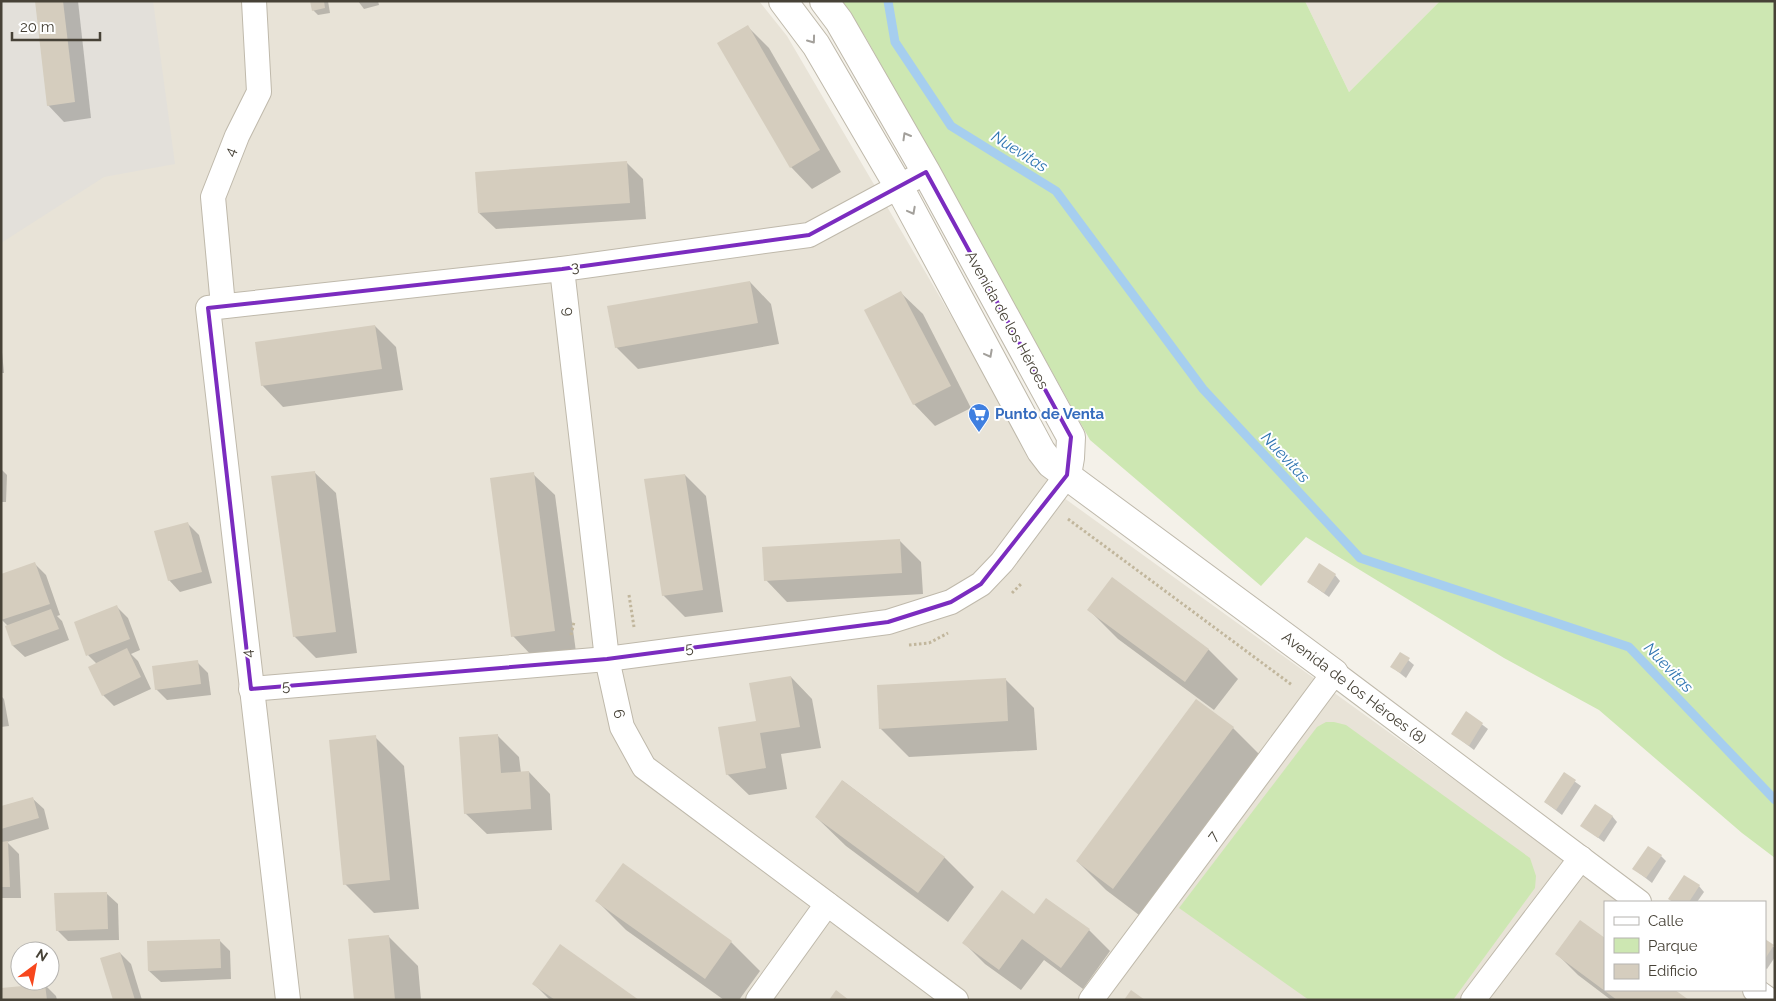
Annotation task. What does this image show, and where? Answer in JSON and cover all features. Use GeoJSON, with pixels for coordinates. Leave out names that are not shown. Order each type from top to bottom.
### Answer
{"type":"FeatureCollection","features":[{"type":"Feature","properties":{"kind":"street","name":"4"},"geometry":{"type":"LineString","coordinates":[[254,1],[259,92],[237,136],[213,197],[216,307],[251,689],[288,1000]]}},
{"type":"Feature","properties":{"kind":"street","name":"Avenida de los Héroes"},"geometry":{"type":"LineString","coordinates":[[783,1],[816,45],[899,187],[1042,451],[1051,464],[1067,475],[1071,437],[926,172],[839,21],[824,1]]}},
{"type":"Feature","properties":{"kind":"street","name":"3"},"geometry":{"type":"LineString","coordinates":[[216,307],[562,269],[809,235],[926,172]]}},
{"type":"Feature","properties":{"kind":"street","name":"6"},"geometry":{"type":"LineString","coordinates":[[562,269],[607,659],[622,727],[644,766],[956,1000]]}},
{"type":"Feature","properties":{"kind":"street","name":"5"},"geometry":{"type":"LineString","coordinates":[[251,689],[607,659],[888,622],[951,602],[981,584],[1002,562],[1067,475]]}},
{"type":"Feature","properties":{"kind":"street","name":"Avenida de los Héroes (8)"},"geometry":{"type":"LineString","coordinates":[[1067,475],[1638,901]]}},
{"type":"Feature","properties":{"kind":"street","name":"7"},"geometry":{"type":"LineString","coordinates":[[1091,1000],[1334,673]]}},
{"type":"Feature","properties":{"kind":"street"},"geometry":{"type":"LineString","coordinates":[[1473,1000],[1581,858]]}},
{"type":"Feature","properties":{"kind":"street"},"geometry":{"type":"LineString","coordinates":[[758,1000],[827,904]]}},
{"type":"Feature","properties":{"kind":"street"},"geometry":{"type":"LineString","coordinates":[[1756,991],[1769,1000]]}},
{"type":"Feature","properties":{"kind":"path"},"geometry":{"type":"LineString","coordinates":[[1005,599],[1018,589],[1023,581]]}},
{"type":"Feature","properties":{"kind":"path"},"geometry":{"type":"LineString","coordinates":[[628,588],[633,627],[643,626]]}},
{"type":"Feature","properties":{"kind":"path"},"geometry":{"type":"LineString","coordinates":[[570,637],[575,619]]}},
{"type":"Feature","properties":{"kind":"path"},"geometry":{"type":"LineString","coordinates":[[900,646],[929,643],[954,630]]}},
{"type":"Feature","properties":{"kind":"highlighted area"},"geometry":{"type":"Polygon","coordinates":[[[926,172],[1071,437],[1067,475],[981,584],[951,602],[888,622],[607,659],[251,689],[208,308],[562,269],[809,235],[926,172]]]}},
{"type":"Feature","properties":{"kind":"shaded area"},"geometry":{"type":"Polygon","coordinates":[[[1,1],[759,1],[787,36],[1053,490],[1623,901],[1604,901],[1604,991],[1746,991],[1759,1000],[1,1000],[1,1]]]}},
{"type":"Feature","properties":{"kind":"shaded area"},"geometry":{"type":"Polygon","coordinates":[[[1,1],[153,1],[175,164],[104,177],[1,243],[1,1]]]}},
{"type":"Feature","properties":{"kind":"shaded area"},"geometry":{"type":"Polygon","coordinates":[[[1305,1],[1440,1],[1349,92],[1305,1]]]}},
{"type":"Feature","properties":{"kind":"green space"},"geometry":{"type":"Polygon","coordinates":[[[840,1],[1305,1],[1349,92],[1440,1],[1775,1],[1775,858],[1742,833],[1599,710],[1504,658],[1306,537],[1261,586],[1090,440],[866,38],[840,1]]]}},
{"type":"Feature","properties":{"kind":"green space"},"geometry":{"type":"Polygon","coordinates":[[[1326,722],[1346,725],[1530,858],[1536,876],[1535,888],[1453,1000],[1309,1000],[1179,908],[1317,727],[1326,722]]]}},
{"type":"Feature","properties":{"kind":"building"},"geometry":{"type":"Polygon","coordinates":[[[35,1],[63,1],[75,102],[47,106],[35,1]]]}},
{"type":"Feature","properties":{"kind":"building"},"geometry":{"type":"Polygon","coordinates":[[[310,1],[324,1],[325,8],[312,11],[310,1]]]}},
{"type":"Feature","properties":{"kind":"building"},"geometry":{"type":"Polygon","coordinates":[[[748,25],[820,150],[790,168],[717,43],[748,25]]]}},
{"type":"Feature","properties":{"kind":"building"},"geometry":{"type":"Polygon","coordinates":[[[627,161],[630,203],[478,213],[475,172],[627,161]]]}},
{"type":"Feature","properties":{"kind":"building"},"geometry":{"type":"Polygon","coordinates":[[[750,281],[758,323],[615,348],[607,306],[750,281]]]}},
{"type":"Feature","properties":{"kind":"building"},"geometry":{"type":"Polygon","coordinates":[[[901,291],[951,386],[913,405],[864,310],[901,291]]]}},
{"type":"Feature","properties":{"kind":"building"},"geometry":{"type":"Polygon","coordinates":[[[375,325],[382,369],[261,386],[255,342],[375,325]]]}},
{"type":"Feature","properties":{"kind":"building"},"geometry":{"type":"Polygon","coordinates":[[[315,471],[336,632],[293,637],[271,476],[315,471]]]}},
{"type":"Feature","properties":{"kind":"building"},"geometry":{"type":"Polygon","coordinates":[[[534,472],[555,631],[511,637],[490,478],[534,472]]]}},
{"type":"Feature","properties":{"kind":"building"},"geometry":{"type":"Polygon","coordinates":[[[685,474],[703,590],[662,596],[644,479],[685,474]]]}},
{"type":"Feature","properties":{"kind":"building"},"geometry":{"type":"Polygon","coordinates":[[[188,522],[202,572],[168,581],[154,531],[188,522]]]}},
{"type":"Feature","properties":{"kind":"building"},"geometry":{"type":"Polygon","coordinates":[[[900,539],[902,573],[764,581],[762,547],[900,539]]]}},
{"type":"Feature","properties":{"kind":"building"},"geometry":{"type":"Polygon","coordinates":[[[35,562],[50,604],[1,620],[1,574],[35,562]]]}},
{"type":"Feature","properties":{"kind":"building"},"geometry":{"type":"Polygon","coordinates":[[[1319,563],[1336,574],[1324,593],[1307,582],[1319,563]]]}},
{"type":"Feature","properties":{"kind":"building"},"geometry":{"type":"Polygon","coordinates":[[[1112,577],[1209,649],[1185,682],[1087,610],[1112,577]]]}},
{"type":"Feature","properties":{"kind":"building"},"geometry":{"type":"Polygon","coordinates":[[[117,605],[130,639],[86,656],[74,622],[117,605]]]}},
{"type":"Feature","properties":{"kind":"building"},"geometry":{"type":"Polygon","coordinates":[[[51,609],[59,629],[12,646],[5,626],[51,609]]]}},
{"type":"Feature","properties":{"kind":"building"},"geometry":{"type":"Polygon","coordinates":[[[127,648],[141,677],[102,696],[88,667],[127,648]]]}},
{"type":"Feature","properties":{"kind":"building"},"geometry":{"type":"Polygon","coordinates":[[[1400,652],[1410,658],[1400,673],[1390,667],[1400,652]]]}},
{"type":"Feature","properties":{"kind":"building"},"geometry":{"type":"Polygon","coordinates":[[[198,660],[201,684],[155,690],[152,666],[198,660]]]}},
{"type":"Feature","properties":{"kind":"building"},"geometry":{"type":"Polygon","coordinates":[[[791,676],[800,727],[760,733],[766,768],[726,775],[718,727],[756,721],[749,683],[791,676]]]}},
{"type":"Feature","properties":{"kind":"building"},"geometry":{"type":"Polygon","coordinates":[[[1006,678],[1008,721],[879,729],[877,685],[1006,678]]]}},
{"type":"Feature","properties":{"kind":"building"},"geometry":{"type":"Polygon","coordinates":[[[1196,699],[1234,727],[1113,889],[1076,861],[1196,699]]]}},
{"type":"Feature","properties":{"kind":"building"},"geometry":{"type":"Polygon","coordinates":[[[1466,711],[1483,723],[1469,746],[1451,734],[1466,711]]]}},
{"type":"Feature","properties":{"kind":"building"},"geometry":{"type":"Polygon","coordinates":[[[498,734],[501,773],[529,771],[531,809],[464,814],[459,737],[498,734]]]}},
{"type":"Feature","properties":{"kind":"building"},"geometry":{"type":"Polygon","coordinates":[[[376,735],[390,880],[343,885],[329,740],[376,735]]]}},
{"type":"Feature","properties":{"kind":"building"},"geometry":{"type":"Polygon","coordinates":[[[1564,772],[1576,780],[1556,810],[1544,802],[1564,772]]]}},
{"type":"Feature","properties":{"kind":"building"},"geometry":{"type":"Polygon","coordinates":[[[842,780],[945,857],[918,893],[815,817],[842,780]]]}},
{"type":"Feature","properties":{"kind":"building"},"geometry":{"type":"Polygon","coordinates":[[[33,797],[39,818],[1,829],[1,806],[33,797]]]}},
{"type":"Feature","properties":{"kind":"building"},"geometry":{"type":"Polygon","coordinates":[[[1595,804],[1613,816],[1598,838],[1580,826],[1595,804]]]}},
{"type":"Feature","properties":{"kind":"building"},"geometry":{"type":"Polygon","coordinates":[[[8,841],[10,887],[1,887],[1,842],[8,841]]]}},
{"type":"Feature","properties":{"kind":"building"},"geometry":{"type":"Polygon","coordinates":[[[1648,846],[1662,855],[1646,878],[1632,869],[1648,846]]]}},
{"type":"Feature","properties":{"kind":"building"},"geometry":{"type":"Polygon","coordinates":[[[623,863],[732,941],[705,979],[595,901],[623,863]]]}},
{"type":"Feature","properties":{"kind":"building"},"geometry":{"type":"Polygon","coordinates":[[[1684,875],[1700,885],[1690,901],[1671,901],[1668,899],[1684,875]]]}},
{"type":"Feature","properties":{"kind":"building"},"geometry":{"type":"Polygon","coordinates":[[[1002,890],[1034,914],[1046,898],[1090,929],[1061,968],[1022,939],[999,970],[962,943],[1002,890]]]}},
{"type":"Feature","properties":{"kind":"building"},"geometry":{"type":"Polygon","coordinates":[[[107,892],[108,929],[56,931],[54,893],[107,892]]]}},
{"type":"Feature","properties":{"kind":"building"},"geometry":{"type":"Polygon","coordinates":[[[1580,920],[1604,937],[1604,990],[1555,954],[1580,920]]]}},
{"type":"Feature","properties":{"kind":"building"},"geometry":{"type":"Polygon","coordinates":[[[389,935],[395,1000],[354,1000],[348,939],[389,935]]]}},
{"type":"Feature","properties":{"kind":"building"},"geometry":{"type":"Polygon","coordinates":[[[220,939],[221,968],[148,971],[147,941],[220,939]]]}},
{"type":"Feature","properties":{"kind":"building"},"geometry":{"type":"Polygon","coordinates":[[[1766,940],[1774,945],[1766,957],[1766,940]]]}},
{"type":"Feature","properties":{"kind":"building"},"geometry":{"type":"Polygon","coordinates":[[[560,944],[639,1000],[555,1000],[532,984],[560,944]]]}},
{"type":"Feature","properties":{"kind":"building"},"geometry":{"type":"Polygon","coordinates":[[[120,952],[135,1000],[113,1000],[100,958],[120,952]]]}},
{"type":"Feature","properties":{"kind":"building"},"geometry":{"type":"Polygon","coordinates":[[[10,987],[10,991],[46,991],[47,1000],[1,1000],[1,988],[10,987]]]}},
{"type":"Feature","properties":{"kind":"building"},"geometry":{"type":"Polygon","coordinates":[[[836,990],[849,1000],[829,1000],[836,990]]]}},
{"type":"Feature","properties":{"kind":"building"},"geometry":{"type":"Polygon","coordinates":[[[1131,990],[1145,1000],[1124,1000],[1131,990]]]}},
{"type":"Feature","properties":{"kind":"building"},"geometry":{"type":"Polygon","coordinates":[[[1605,991],[1676,991],[1689,1000],[1617,1000],[1605,991]]]}},
{"type":"Feature","properties":{"kind":"waterway","name":"Nuevitas"},"geometry":{"type":"LineString","coordinates":[[888,1],[895,42],[951,126],[1056,191],[1203,389],[1360,558],[1629,647],[1775,800]]}},
{"type":"Feature","properties":{"kind":"place","name":"Punto de Venta"},"geometry":{"type":"Point","coordinates":[979,433]}}]}
